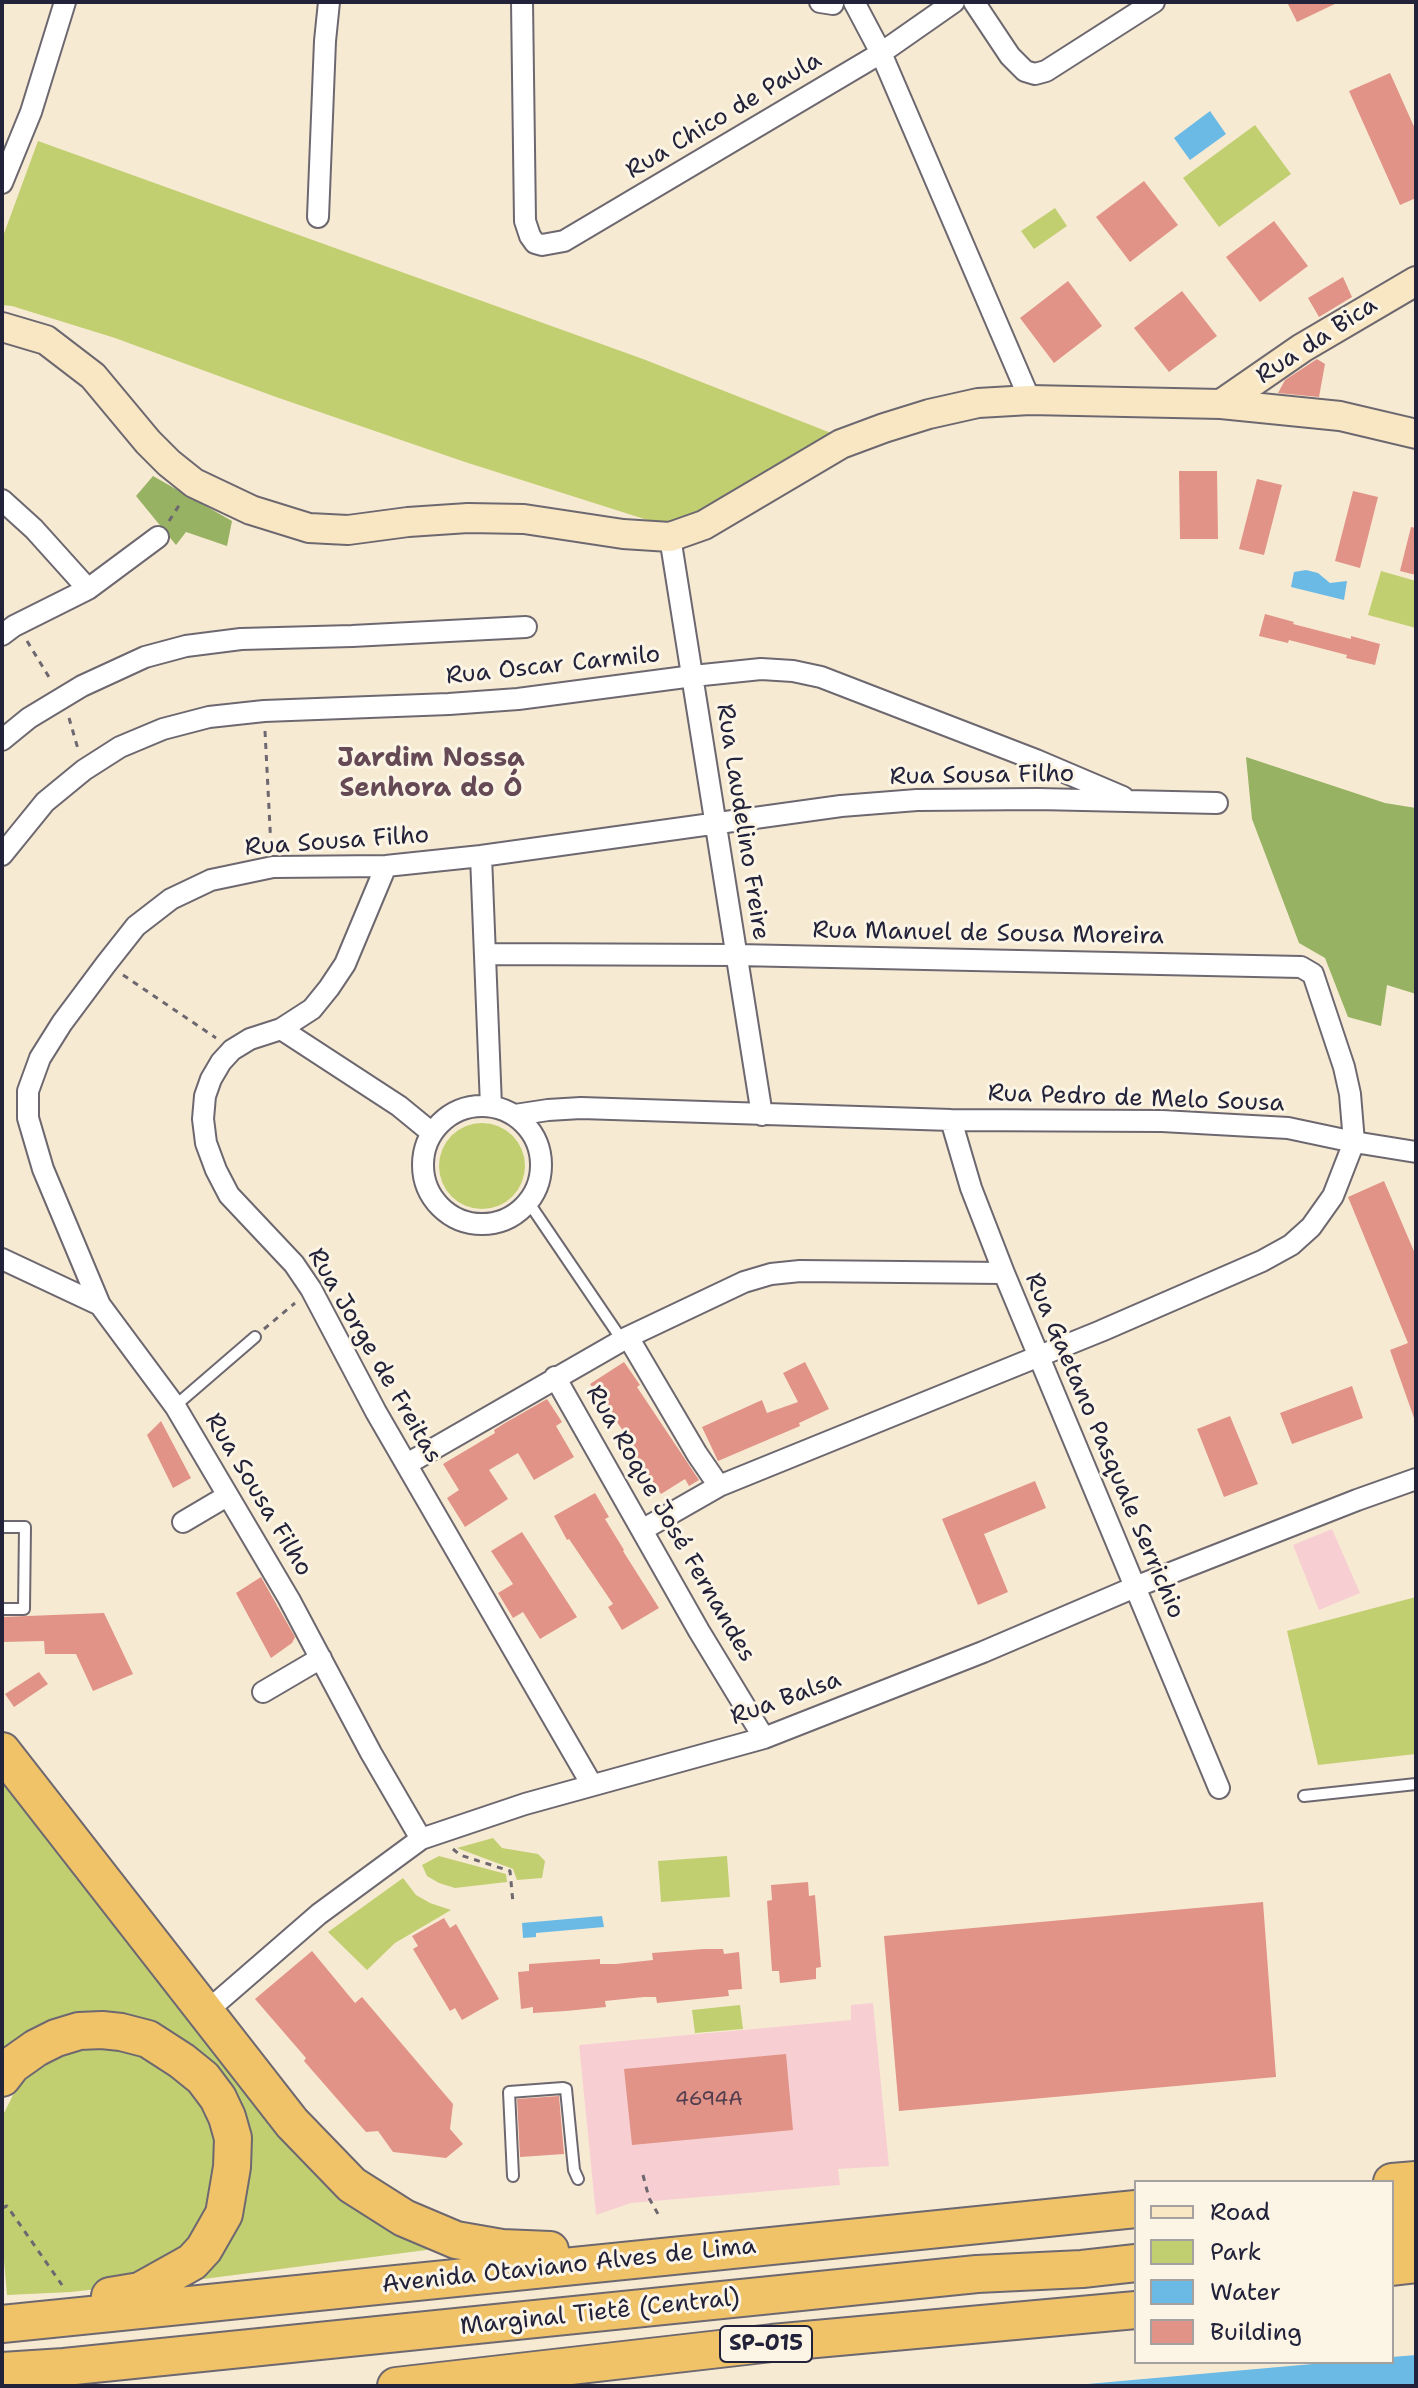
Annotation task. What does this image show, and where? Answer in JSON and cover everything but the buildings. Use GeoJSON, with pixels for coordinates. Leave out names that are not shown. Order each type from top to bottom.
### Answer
{"type":"FeatureCollection","features":[{"type":"Feature","properties":{"kind":"highway"},"geometry":{"type":"LineString","coordinates":[[2,1751],[292,2123],[352,2185],[404,2218],[456,2240],[502,2248],[606,2253],[626,2261]]}},
{"type":"Feature","properties":{"kind":"highway"},"geometry":{"type":"LineString","coordinates":[[2,2078],[12,2065],[56,2038],[79,2031],[121,2032],[148,2039],[182,2061],[203,2078],[227,2117],[233,2138],[232,2167],[224,2214],[204,2249],[192,2262],[140,2291],[67,2300]]}},
{"type":"Feature","properties":{"kind":"highway"},"geometry":{"type":"LineString","coordinates":[[1394,2182],[1416,2180]]}},
{"type":"Feature","properties":{"kind":"highway"},"geometry":{"type":"LineString","coordinates":[[1394,2210],[1416,2206]]}},
{"type":"Feature","properties":{"kind":"highway","name":"Avenida Otaviano Alves de Lima"},"geometry":{"type":"LineString","coordinates":[[2,2324],[67,2300],[626,2261],[1134,2209]]}},
{"type":"Feature","properties":{"kind":"highway"},"geometry":{"type":"LineString","coordinates":[[1394,2236],[1416,2233]]}},
{"type":"Feature","properties":{"kind":"highway"},"geometry":{"type":"LineString","coordinates":[[977,2274],[1134,2245]]}},
{"type":"Feature","properties":{"kind":"highway","name":"Marginal Tietê (Central)"},"geometry":{"type":"LineString","coordinates":[[5,2379],[64,2367],[977,2274],[1134,2263]]}},
{"type":"Feature","properties":{"kind":"highway"},"geometry":{"type":"LineString","coordinates":[[1394,2267],[1416,2264]]}},
{"type":"Feature","properties":{"kind":"highway"},"geometry":{"type":"LineString","coordinates":[[1394,2287],[1416,2286]]}},
{"type":"Feature","properties":{"kind":"highway","name":"SP-015"},"geometry":{"type":"LineString","coordinates":[[396,2386],[772,2343],[1134,2310]]}},
{"type":"Feature","properties":{"kind":"main road","name":"Rua da Bica"},"geometry":{"type":"LineString","coordinates":[[1221,404],[1302,348],[1416,281]]}},
{"type":"Feature","properties":{"kind":"main road"},"geometry":{"type":"LineString","coordinates":[[2,327],[46,340],[93,376],[148,442],[194,483],[251,510],[309,528],[348,530],[468,518],[524,519],[623,534],[670,537],[704,525],[841,444],[929,414],[978,403],[1030,400],[1221,404],[1340,416],[1416,434]]}},
{"type":"Feature","properties":{"kind":"street"},"geometry":{"type":"LineString","coordinates":[[2,183],[31,112],[65,2]]}},
{"type":"Feature","properties":{"kind":"street"},"geometry":{"type":"LineString","coordinates":[[318,217],[329,2]]}},
{"type":"Feature","properties":{"kind":"street","name":"Rua Chico de Paula"},"geometry":{"type":"LineString","coordinates":[[522,2],[525,221],[530,236],[535,243],[542,245],[564,241],[881,53],[954,2]]}},
{"type":"Feature","properties":{"kind":"street"},"geometry":{"type":"LineString","coordinates":[[854,2],[881,53],[1030,400]]}},
{"type":"Feature","properties":{"kind":"street"},"geometry":{"type":"LineString","coordinates":[[974,2],[1010,56],[1025,71],[1035,74],[1046,71],[1154,2]]}},
{"type":"Feature","properties":{"kind":"street"},"geometry":{"type":"LineString","coordinates":[[2,500],[34,529],[88,589]]}},
{"type":"Feature","properties":{"kind":"street"},"geometry":{"type":"LineString","coordinates":[[2,635],[88,589],[158,537]]}},
{"type":"Feature","properties":{"kind":"street","name":"Rua Laudelino Freire"},"geometry":{"type":"LineString","coordinates":[[670,537],[762,1115]]}},
{"type":"Feature","properties":{"kind":"street"},"geometry":{"type":"LineString","coordinates":[[2,740],[29,718],[82,686],[145,657],[186,646],[241,639],[526,627]]}},
{"type":"Feature","properties":{"kind":"street","name":"Rua Oscar Carmilo"},"geometry":{"type":"LineString","coordinates":[[2,855],[45,802],[84,770],[120,747],[163,729],[209,717],[264,711],[518,699],[761,669],[821,677],[1036,760],[1133,802]]}},
{"type":"Feature","properties":{"kind":"street","name":"Rua Sousa Filho"},"geometry":{"type":"LineString","coordinates":[[421,1839],[289,1599],[175,1406],[100,1305],[43,1169],[28,1118],[28,1091],[40,1058],[106,964],[136,926],[171,899],[211,880],[273,867],[386,866],[481,856],[841,806],[917,800],[1217,803]]}},
{"type":"Feature","properties":{"kind":"street"},"geometry":{"type":"LineString","coordinates":[[481,856],[491,1106]]}},
{"type":"Feature","properties":{"kind":"street"},"geometry":{"type":"LineString","coordinates":[[232,1050],[250,1039],[281,1029],[312,1009],[337,976],[386,866]]}},
{"type":"Feature","properties":{"kind":"street","name":"Rua Manuel de Sousa Moreira"},"geometry":{"type":"LineString","coordinates":[[487,954],[737,955],[1301,967],[1313,974],[1340,1052],[1350,1094],[1354,1142]]}},
{"type":"Feature","properties":{"kind":"street"},"geometry":{"type":"LineString","coordinates":[[281,1029],[399,1106],[432,1133]]}},
{"type":"Feature","properties":{"kind":"street","name":"Rua Jorge de Freitas"},"geometry":{"type":"LineString","coordinates":[[232,1050],[216,1071],[205,1096],[203,1119],[206,1143],[216,1170],[229,1195],[294,1264],[311,1289],[376,1412],[592,1785]]}},
{"type":"Feature","properties":{"kind":"street"},"geometry":{"type":"LineString","coordinates":[[474,1106],[491,1106],[515,1115],[538,1142],[542,1174],[537,1189],[529,1203],[514,1216],[495,1224],[475,1224],[456,1219],[439,1207],[428,1190],[422,1171],[424,1151],[432,1133],[443,1120],[474,1106]]}},
{"type":"Feature","properties":{"kind":"street","name":"Rua Pedro de Melo Sousa"},"geometry":{"type":"LineString","coordinates":[[515,1115],[581,1108],[951,1120],[1162,1121],[1310,1132],[1416,1152]]}},
{"type":"Feature","properties":{"kind":"street","name":"Rua Gaetano Pasquale Serrichio"},"geometry":{"type":"LineString","coordinates":[[951,1120],[971,1188],[1004,1273],[1219,1788]]}},
{"type":"Feature","properties":{"kind":"street"},"geometry":{"type":"LineString","coordinates":[[642,1530],[719,1486],[1040,1356],[1262,1261],[1291,1245],[1311,1227],[1333,1196],[1354,1142]]}},
{"type":"Feature","properties":{"kind":"street"},"geometry":{"type":"LineString","coordinates":[[2,1259],[100,1305]]}},
{"type":"Feature","properties":{"kind":"street"},"geometry":{"type":"LineString","coordinates":[[407,1464],[625,1338],[744,1282],[771,1274],[800,1271],[1004,1273]]}},
{"type":"Feature","properties":{"kind":"street"},"geometry":{"type":"LineString","coordinates":[[625,1338],[719,1486]]}},
{"type":"Feature","properties":{"kind":"street","name":"Rua Roque José Fernandes"},"geometry":{"type":"LineString","coordinates":[[555,1377],[699,1631],[764,1738]]}},
{"type":"Feature","properties":{"kind":"street","name":"Rua Balsa"},"geometry":{"type":"LineString","coordinates":[[206,2012],[319,1914],[421,1839],[525,1804],[764,1738],[983,1652],[1135,1587],[1416,1479]]}},
{"type":"Feature","properties":{"kind":"street"},"geometry":{"type":"LineString","coordinates":[[183,1522],[227,1496]]}},
{"type":"Feature","properties":{"kind":"street"},"geometry":{"type":"LineString","coordinates":[[263,1692],[321,1658]]}},
{"type":"Feature","properties":{"kind":"lane"},"geometry":{"type":"LineString","coordinates":[[529,1203],[625,1338]]}},
{"type":"Feature","properties":{"kind":"lane"},"geometry":{"type":"LineString","coordinates":[[175,1406],[255,1337]]}},
{"type":"Feature","properties":{"kind":"lane"},"geometry":{"type":"LineString","coordinates":[[2,1527],[25,1527],[25,1540],[24,1609],[2,1609]]}},
{"type":"Feature","properties":{"kind":"lane"},"geometry":{"type":"LineString","coordinates":[[1304,1796],[1416,1784]]}},
{"type":"Feature","properties":{"kind":"lane"},"geometry":{"type":"LineString","coordinates":[[513,2176],[509,2092],[563,2088],[566,2089],[574,2170],[578,2179]]}},
{"type":"Feature","properties":{"kind":"path"},"geometry":{"type":"LineString","coordinates":[[158,537],[194,483]]}},
{"type":"Feature","properties":{"kind":"path"},"geometry":{"type":"LineString","coordinates":[[264,711],[273,867]]}},
{"type":"Feature","properties":{"kind":"path"},"geometry":{"type":"LineString","coordinates":[[106,964],[232,1050]]}},
{"type":"Feature","properties":{"kind":"path"},"geometry":{"type":"LineString","coordinates":[[255,1337],[311,1289]]}},
{"type":"Feature","properties":{"kind":"path"},"geometry":{"type":"LineString","coordinates":[[450,1846],[460,1855],[510,1871],[513,1903]]}},
{"type":"Feature","properties":{"kind":"path"},"geometry":{"type":"LineString","coordinates":[[643,2175],[649,2198],[658,2214]]}},
{"type":"Feature","properties":{"kind":"path"},"geometry":{"type":"LineString","coordinates":[[2,2208],[7,2206],[67,2300]]}},
{"type":"Feature","properties":{"kind":"shaded area"},"geometry":{"type":"Polygon","coordinates":[[[1332,1529],[1360,1593],[1319,1610],[1293,1545],[1332,1529]]]}},
{"type":"Feature","properties":{"kind":"shaded area"},"geometry":{"type":"Polygon","coordinates":[[[873,2003],[889,2166],[838,2169],[840,2185],[631,2203],[596,2215],[579,2045],[851,2020],[851,2005],[873,2003]]]}},
{"type":"Feature","properties":{"kind":"green space"},"geometry":{"type":"Polygon","coordinates":[[[1255,125],[1291,174],[1219,227],[1183,178],[1255,125]]]}},
{"type":"Feature","properties":{"kind":"green space"},"geometry":{"type":"Polygon","coordinates":[[[38,141],[643,359],[831,433],[699,511],[660,524],[465,462],[115,338],[2,305],[2,239],[38,141]]]}},
{"type":"Feature","properties":{"kind":"green space"},"geometry":{"type":"Polygon","coordinates":[[[1055,208],[1067,226],[1034,249],[1021,231],[1055,208]]]}},
{"type":"Feature","properties":{"kind":"green space"},"geometry":{"type":"Polygon","coordinates":[[[153,476],[232,521],[227,546],[186,532],[176,545],[136,496],[153,476]]]}},
{"type":"Feature","properties":{"kind":"green space"},"geometry":{"type":"Polygon","coordinates":[[[1381,571],[1416,581],[1416,628],[1368,615],[1381,571]]]}},
{"type":"Feature","properties":{"kind":"green space"},"geometry":{"type":"Polygon","coordinates":[[[1246,757],[1385,803],[1416,808],[1416,994],[1387,985],[1381,1026],[1348,1017],[1325,958],[1299,943],[1252,819],[1246,757]]]}},
{"type":"Feature","properties":{"kind":"green space"},"geometry":{"type":"Polygon","coordinates":[[[474,1123],[490,1123],[513,1135],[522,1149],[525,1166],[522,1183],[513,1197],[490,1209],[474,1209],[458,1202],[446,1190],[439,1174],[439,1158],[446,1142],[458,1130],[474,1123]]]}},
{"type":"Feature","properties":{"kind":"green space"},"geometry":{"type":"Polygon","coordinates":[[[1416,1597],[1416,1754],[1318,1765],[1287,1631],[1416,1597]]]}},
{"type":"Feature","properties":{"kind":"green space"},"geometry":{"type":"Polygon","coordinates":[[[2,1783],[245,2085],[290,2147],[319,2177],[344,2196],[434,2249],[196,2280],[240,2178],[175,2036],[2,2056],[2,1783]]]}},
{"type":"Feature","properties":{"kind":"green space"},"geometry":{"type":"Polygon","coordinates":[[[493,1838],[502,1848],[538,1854],[545,1861],[542,1878],[517,1880],[513,1869],[457,1848],[493,1838]]]}},
{"type":"Feature","properties":{"kind":"green space"},"geometry":{"type":"Polygon","coordinates":[[[439,1856],[506,1874],[507,1882],[455,1888],[439,1883],[427,1876],[422,1865],[439,1856]]]}},
{"type":"Feature","properties":{"kind":"green space"},"geometry":{"type":"Polygon","coordinates":[[[727,1856],[730,1897],[661,1902],[658,1861],[727,1856]]]}},
{"type":"Feature","properties":{"kind":"green space"},"geometry":{"type":"Polygon","coordinates":[[[403,1878],[416,1895],[451,1910],[395,1943],[367,1970],[328,1932],[403,1878]]]}},
{"type":"Feature","properties":{"kind":"green space"},"geometry":{"type":"Polygon","coordinates":[[[740,2005],[743,2029],[695,2033],[692,2010],[740,2005]]]}},
{"type":"Feature","properties":{"kind":"green space"},"geometry":{"type":"Polygon","coordinates":[[[103,2045],[143,2051],[204,2100],[222,2137],[206,2223],[185,2250],[115,2287],[7,2295],[2,2237],[4,2113],[17,2087],[62,2050],[103,2045]]]}},
{"type":"Feature","properties":{"kind":"water"},"geometry":{"type":"Polygon","coordinates":[[[1210,111],[1226,134],[1190,160],[1174,138],[1210,111]]]}},
{"type":"Feature","properties":{"kind":"water"},"geometry":{"type":"Polygon","coordinates":[[[1306,570],[1318,573],[1330,583],[1347,581],[1344,600],[1291,587],[1294,572],[1306,570]]]}},
{"type":"Feature","properties":{"kind":"water"},"geometry":{"type":"Polygon","coordinates":[[[602,1916],[604,1927],[536,1933],[536,1937],[523,1938],[522,1923],[602,1916]]]}},
{"type":"Feature","properties":{"kind":"water"},"geometry":{"type":"Polygon","coordinates":[[[1416,2355],[1416,2386],[1065,2386],[1312,2364],[1394,2364],[1394,2357],[1416,2355]]]}},
{"type":"Feature","properties":{"kind":"district","name":"Jardim Nossa Senhora do Ó"},"geometry":{"type":"Point","coordinates":[431,774]}}]}
